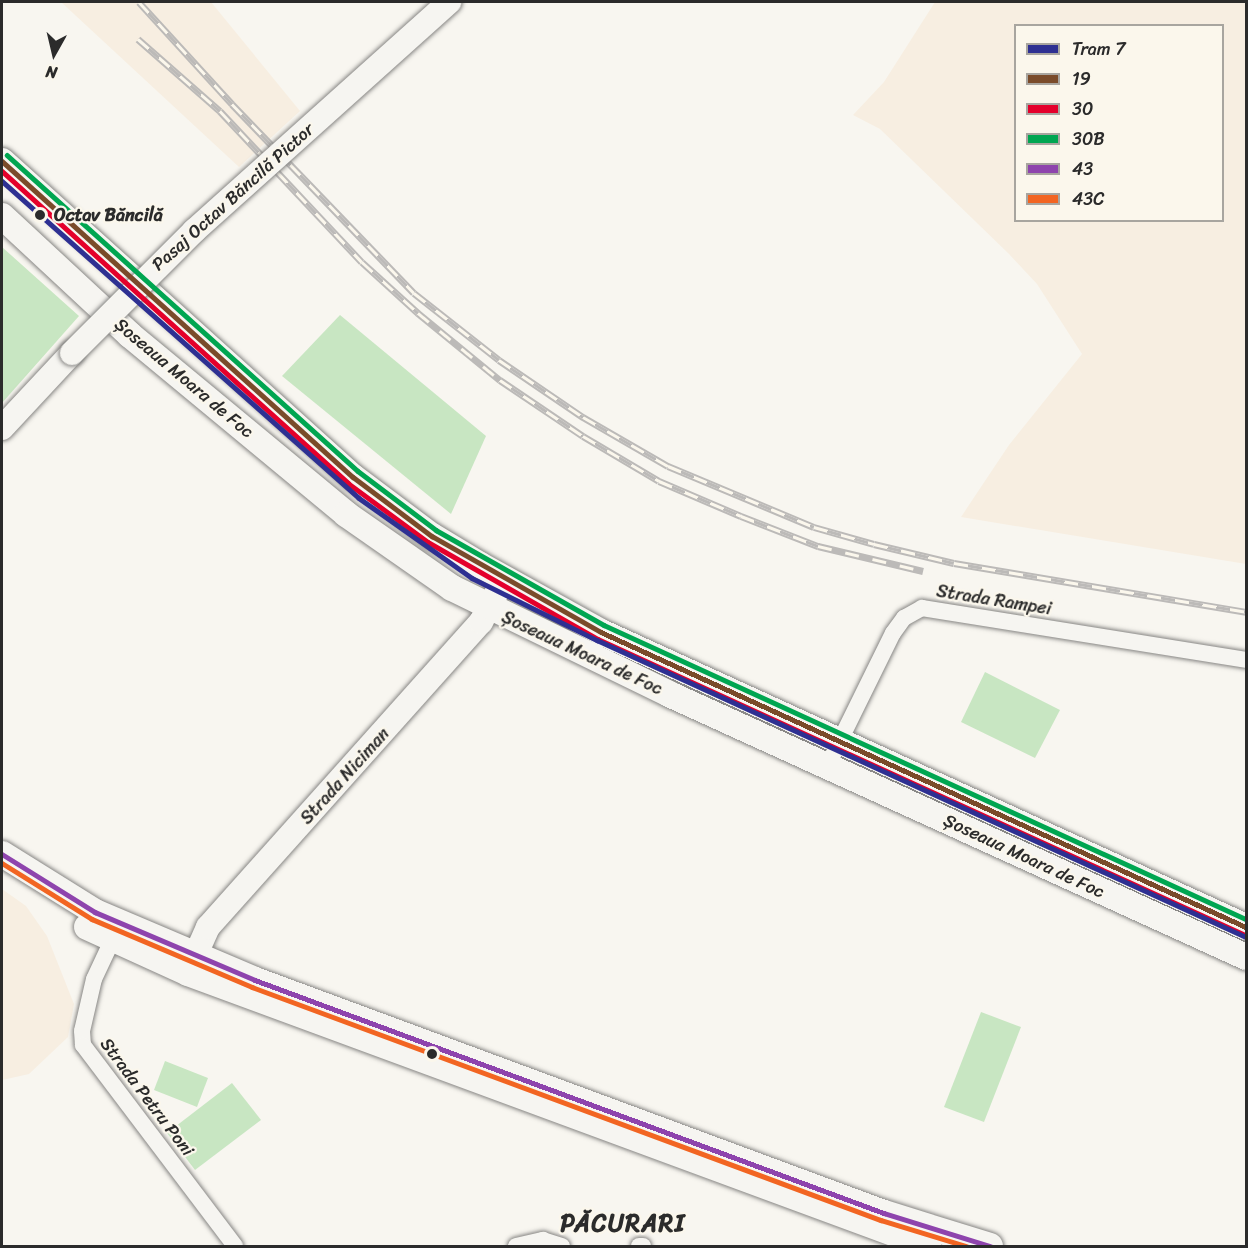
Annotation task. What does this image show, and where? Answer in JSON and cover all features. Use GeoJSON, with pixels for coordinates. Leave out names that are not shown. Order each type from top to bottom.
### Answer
{"type":"FeatureCollection","features":[{"type":"Feature","properties":{"kind":"main road","name":"Șoseaua Moara de Foc"},"geometry":{"type":"LineString","coordinates":[[2,161],[353,477],[432,536],[504,579],[601,632],[1246,927]]}},
{"type":"Feature","properties":{"kind":"main road","name":"Șoseaua Moara de Foc"},"geometry":{"type":"LineString","coordinates":[[2,216],[130,334],[346,514],[414,563],[489,609],[827,767],[1246,957]]}},
{"type":"Feature","properties":{"kind":"main road"},"geometry":{"type":"LineString","coordinates":[[2,854],[116,932]]}},
{"type":"Feature","properties":{"kind":"main road"},"geometry":{"type":"LineString","coordinates":[[2,872],[76,921],[116,932],[191,964],[928,1246]]}},
{"type":"Feature","properties":{"kind":"main road"},"geometry":{"type":"LineString","coordinates":[[191,964],[884,1213],[990,1246]]}},
{"type":"Feature","properties":{"kind":"street","name":"Pasaj Octav Băncilă Pictor"},"geometry":{"type":"LineString","coordinates":[[2,428],[144,279],[449,2]]}},
{"type":"Feature","properties":{"kind":"street","name":"Strada Niciman"},"geometry":{"type":"LineString","coordinates":[[191,964],[208,927],[482,622],[504,579]]}},
{"type":"Feature","properties":{"kind":"street","name":"Strada Rampei"},"geometry":{"type":"LineString","coordinates":[[827,767],[893,633],[904,618],[922,608],[1246,660]]}},
{"type":"Feature","properties":{"kind":"street","name":"Strada Petru Poni"},"geometry":{"type":"LineString","coordinates":[[116,932],[94,979],[85,1012],[84,1045],[235,1246]]}},
{"type":"Feature","properties":{"kind":"street"},"geometry":{"type":"LineString","coordinates":[[516,1246],[543,1240],[562,1246]]}},
{"type":"Feature","properties":{"kind":"shaded area"},"geometry":{"type":"Polygon","coordinates":[[[61,2],[211,2],[300,111],[239,167],[61,2]]]}},
{"type":"Feature","properties":{"kind":"shaded area"},"geometry":{"type":"Polygon","coordinates":[[[935,2],[1246,2],[1246,564],[961,517],[1009,445],[1082,354],[1037,284],[1009,254],[880,129],[853,115],[884,82],[935,2]]]}},
{"type":"Feature","properties":{"kind":"shaded area"},"geometry":{"type":"Polygon","coordinates":[[[2,889],[26,906],[47,936],[74,1004],[68,1037],[29,1074],[2,1080],[2,889]]]}},
{"type":"Feature","properties":{"kind":"green space"},"geometry":{"type":"Polygon","coordinates":[[[2,247],[79,316],[2,403],[2,247]]]}},
{"type":"Feature","properties":{"kind":"green space"},"geometry":{"type":"Polygon","coordinates":[[[340,315],[486,436],[451,514],[282,376],[340,315]]]}},
{"type":"Feature","properties":{"kind":"green space"},"geometry":{"type":"Polygon","coordinates":[[[985,672],[1060,710],[1035,758],[961,722],[985,672]]]}},
{"type":"Feature","properties":{"kind":"green space"},"geometry":{"type":"Polygon","coordinates":[[[981,1012],[1021,1027],[984,1122],[944,1107],[981,1012]]]}},
{"type":"Feature","properties":{"kind":"green space"},"geometry":{"type":"Polygon","coordinates":[[[165,1061],[208,1078],[197,1107],[154,1090],[165,1061]]]}},
{"type":"Feature","properties":{"kind":"green space"},"geometry":{"type":"Polygon","coordinates":[[[232,1083],[261,1120],[195,1170],[167,1133],[232,1083]]]}},
{"type":"Feature","properties":{"kind":"railway"},"geometry":{"type":"LineString","coordinates":[[139,2],[232,104],[414,293],[499,360],[583,417],[668,466],[814,527],[874,544],[954,563],[1246,612]]}},
{"type":"Feature","properties":{"kind":"railway"},"geometry":{"type":"LineString","coordinates":[[138,39],[220,111],[362,262],[418,313],[500,380],[583,436],[659,481],[818,546],[923,571]]}},
{"type":"Feature","properties":{"kind":"tram line","name":"7"},"geometry":{"type":"LineString","coordinates":[[2,181],[359,498],[472,578],[597,640],[1246,937]]}},
{"type":"Feature","properties":{"kind":"transit line","name":"30B"},"geometry":{"type":"LineString","coordinates":[[7,155],[358,471],[436,530],[604,625],[1246,919]]}},
{"type":"Feature","properties":{"kind":"transit line","name":"19"},"geometry":{"type":"LineString","coordinates":[[2,161],[353,477],[432,536],[601,632],[1246,927]]}},
{"type":"Feature","properties":{"kind":"transit line","name":"30"},"geometry":{"type":"LineString","coordinates":[[2,171],[348,483],[428,542],[598,639],[1243,934]]}},
{"type":"Feature","properties":{"kind":"transit line","name":"43"},"geometry":{"type":"LineString","coordinates":[[2,854],[95,912],[255,980],[884,1213],[990,1246]]}},
{"type":"Feature","properties":{"kind":"transit line","name":"43C"},"geometry":{"type":"LineString","coordinates":[[2,863],[92,919],[252,987],[881,1220],[966,1246]]}},
{"type":"Feature","properties":{"kind":"place","name":"Octav Băncilă"},"geometry":{"type":"Point","coordinates":[40,215]}},
{"type":"Feature","properties":{"kind":"district","name":"PĂCURARI"},"geometry":{"type":"Point","coordinates":[623,1224]}}]}
